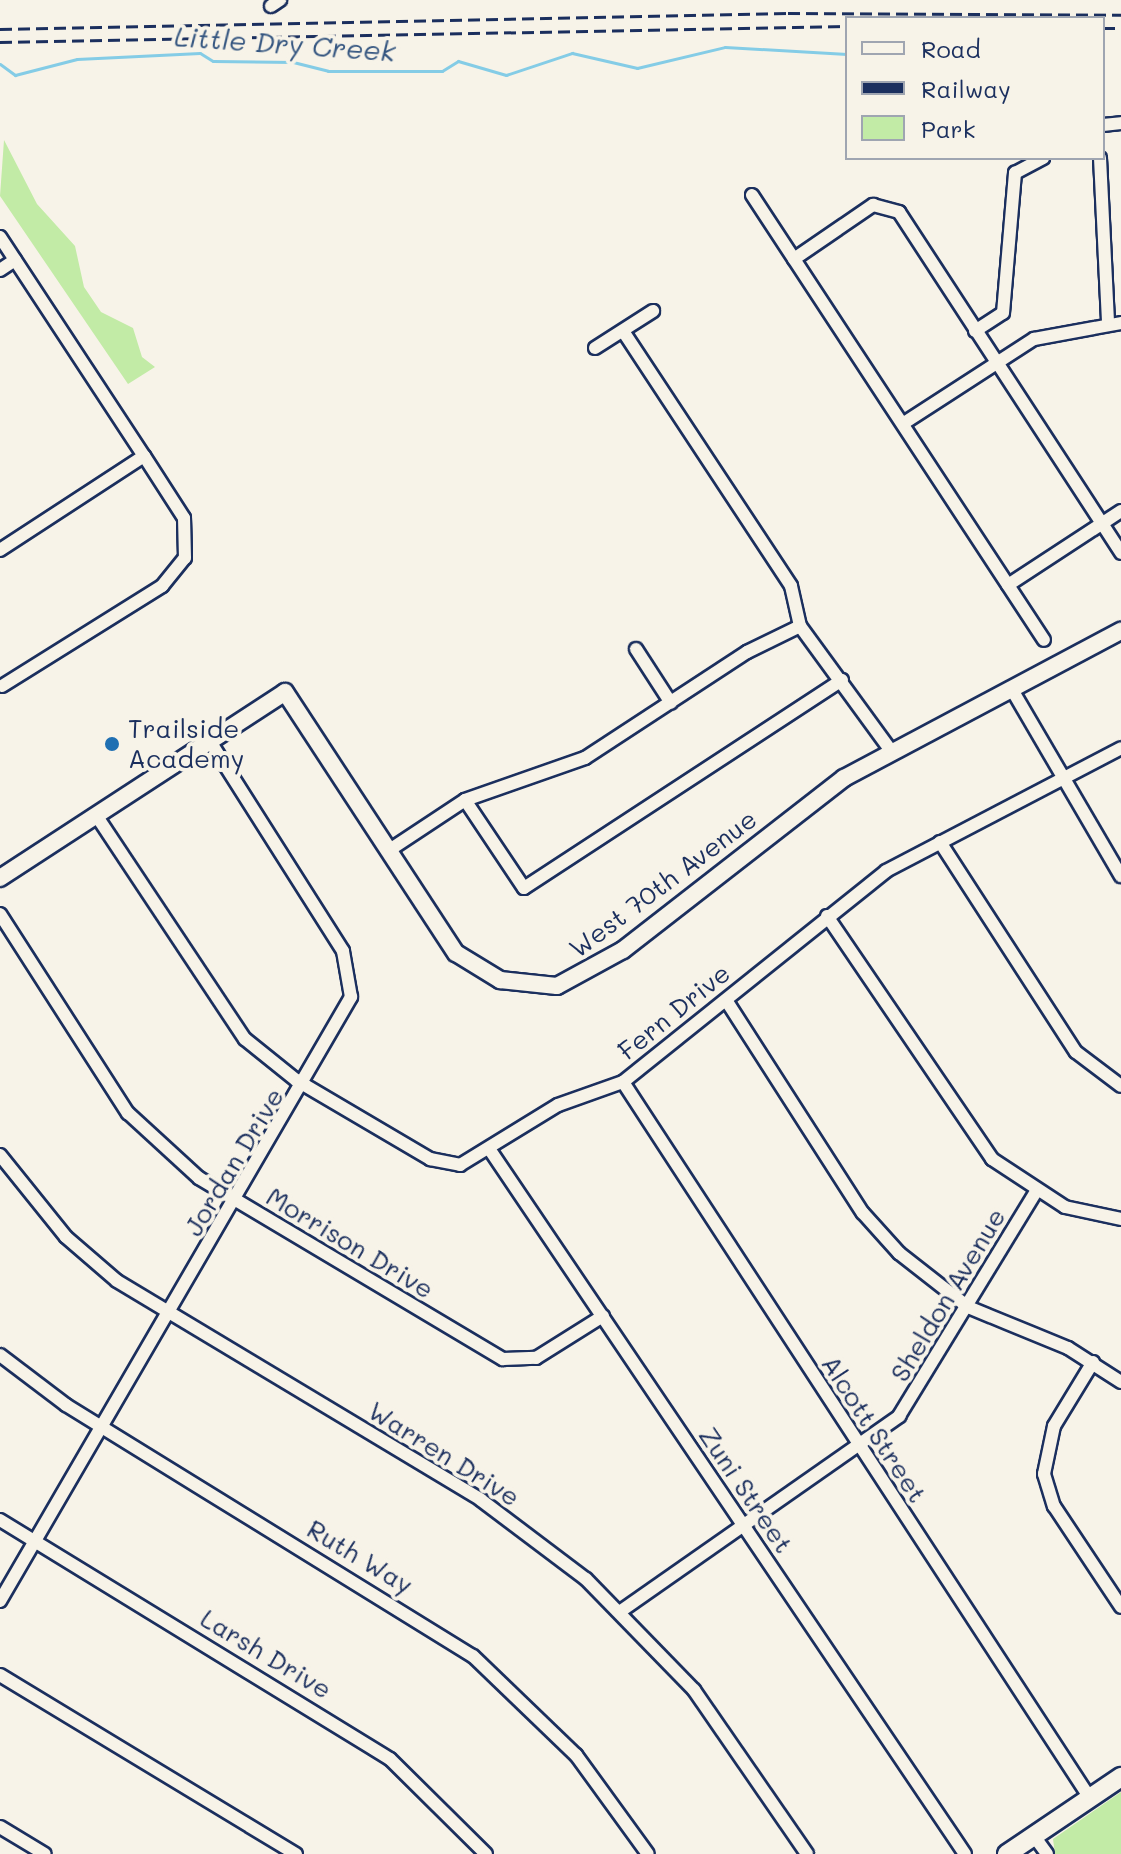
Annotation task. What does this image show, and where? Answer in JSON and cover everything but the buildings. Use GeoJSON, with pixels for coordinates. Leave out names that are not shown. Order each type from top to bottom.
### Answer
{"type":"FeatureCollection","features":[{"type":"Feature","properties":{"kind":"main road"},"geometry":{"type":"LineString","coordinates":[[1007,1854],[1121,1777]]}},
{"type":"Feature","properties":{"kind":"street"},"geometry":{"type":"LineString","coordinates":[[975,331],[1003,313],[1015,173],[1039,160]]}},
{"type":"Feature","properties":{"kind":"street"},"geometry":{"type":"LineString","coordinates":[[904,423],[995,362],[1041,336],[1114,323],[1100,160]]}},
{"type":"Feature","properties":{"kind":"street"},"geometry":{"type":"LineString","coordinates":[[752,195],[1044,640]]}},
{"type":"Feature","properties":{"kind":"street"},"geometry":{"type":"LineString","coordinates":[[794,259],[873,205],[899,212],[1121,553]]}},
{"type":"Feature","properties":{"kind":"street"},"geometry":{"type":"LineString","coordinates":[[0,237],[184,518],[185,558],[162,586],[2,689]]}},
{"type":"Feature","properties":{"kind":"street"},"geometry":{"type":"LineString","coordinates":[[0,270],[15,260]]}},
{"type":"Feature","properties":{"kind":"street"},"geometry":{"type":"LineString","coordinates":[[595,348],[653,311]]}},
{"type":"Feature","properties":{"kind":"street"},"geometry":{"type":"LineString","coordinates":[[623,331],[791,586],[800,626],[892,752]]}},
{"type":"Feature","properties":{"kind":"street"},"geometry":{"type":"LineString","coordinates":[[0,550],[144,456]]}},
{"type":"Feature","properties":{"kind":"street"},"geometry":{"type":"LineString","coordinates":[[1008,585],[1121,511]]}},
{"type":"Feature","properties":{"kind":"street"},"geometry":{"type":"LineString","coordinates":[[388,851],[465,800],[572,764],[800,626]]}},
{"type":"Feature","properties":{"kind":"street","name":"West 70th Avenue"},"geometry":{"type":"LineString","coordinates":[[211,743],[285,692],[388,851],[465,961],[519,986],[557,986],[594,971],[805,805],[892,752],[1121,631]]}},
{"type":"Feature","properties":{"kind":"street"},"geometry":{"type":"LineString","coordinates":[[636,649],[671,703]]}},
{"type":"Feature","properties":{"kind":"street"},"geometry":{"type":"LineString","coordinates":[[465,800],[524,888],[842,680]]}},
{"type":"Feature","properties":{"kind":"street"},"geometry":{"type":"LineString","coordinates":[[1011,688],[1060,781],[1121,876]]}},
{"type":"Feature","properties":{"kind":"street"},"geometry":{"type":"LineString","coordinates":[[0,878],[211,743]]}},
{"type":"Feature","properties":{"kind":"street","name":"Jordan Drive"},"geometry":{"type":"LineString","coordinates":[[0,1601],[347,1011],[350,971],[211,743]]}},
{"type":"Feature","properties":{"kind":"street","name":"Fern Drive"},"geometry":{"type":"LineString","coordinates":[[98,818],[233,1025],[305,1085],[442,1163],[460,1165],[490,1150],[558,1105],[623,1082],[827,916],[940,842],[1121,748]]}},
{"type":"Feature","properties":{"kind":"street"},"geometry":{"type":"LineString","coordinates":[[940,842],[1076,1052],[1121,1086]]}},
{"type":"Feature","properties":{"kind":"street","name":"Morrison Drive"},"geometry":{"type":"LineString","coordinates":[[0,914],[138,1126],[237,1201],[503,1359],[536,1358],[603,1316]]}},
{"type":"Feature","properties":{"kind":"street"},"geometry":{"type":"LineString","coordinates":[[827,916],[974,1140],[1035,1193],[1077,1212],[1121,1219]]}},
{"type":"Feature","properties":{"kind":"street"},"geometry":{"type":"LineString","coordinates":[[726,1000],[863,1213],[909,1263],[968,1307],[1093,1362],[1121,1382]]}},
{"type":"Feature","properties":{"kind":"street","name":"Alcott Street"},"geometry":{"type":"LineString","coordinates":[[623,1082],[1090,1798]]}},
{"type":"Feature","properties":{"kind":"street","name":"Zuni Street"},"geometry":{"type":"LineString","coordinates":[[490,1150],[965,1854]]}},
{"type":"Feature","properties":{"kind":"street","name":"Warren Drive"},"geometry":{"type":"LineString","coordinates":[[0,1155],[66,1237],[169,1315],[481,1500],[621,1611],[694,1690],[807,1854]]}},
{"type":"Feature","properties":{"kind":"street","name":"Sheldon Avenue"},"geometry":{"type":"LineString","coordinates":[[621,1611],[861,1449],[907,1406],[1035,1193]]}},
{"type":"Feature","properties":{"kind":"street","name":"Ruth Way"},"geometry":{"type":"LineString","coordinates":[[0,1355],[102,1427],[473,1656],[555,1731],[648,1854]]}},
{"type":"Feature","properties":{"kind":"street"},"geometry":{"type":"LineString","coordinates":[[1093,1362],[1054,1426],[1044,1474],[1054,1506],[1121,1607]]}},
{"type":"Feature","properties":{"kind":"street","name":"Larsh Drive"},"geometry":{"type":"LineString","coordinates":[[0,1520],[390,1759],[486,1854]]}},
{"type":"Feature","properties":{"kind":"street"},"geometry":{"type":"LineString","coordinates":[[0,1675],[296,1854]]}},
{"type":"Feature","properties":{"kind":"street"},"geometry":{"type":"LineString","coordinates":[[0,1827],[45,1854]]}},
{"type":"Feature","properties":{"kind":"street"},"geometry":{"type":"LineString","coordinates":[[1034,1836],[1047,1854]]}},
{"type":"Feature","properties":{"kind":"green space"},"geometry":{"type":"Polygon","coordinates":[[[4,140],[37,204],[75,246],[84,287],[101,312],[133,328],[142,357],[155,367],[128,384],[0,196],[4,140]]]}},
{"type":"Feature","properties":{"kind":"green space"},"geometry":{"type":"Polygon","coordinates":[[[1121,1792],[1121,1854],[1055,1854],[1053,1839],[1121,1792]]]}},
{"type":"Feature","properties":{"kind":"waterway","name":"Little Dry Creek"},"geometry":{"type":"LineString","coordinates":[[0,64],[15,75],[77,59],[200,53],[213,61],[293,62],[328,71],[442,71],[458,61],[506,75],[572,53],[637,68],[725,47],[845,54]]}},
{"type":"Feature","properties":{"kind":"railway"},"geometry":{"type":"LineString","coordinates":[[0,29],[788,13],[1121,15]]}},
{"type":"Feature","properties":{"kind":"railway"},"geometry":{"type":"LineString","coordinates":[[0,42],[845,26]]}},
{"type":"Feature","properties":{"kind":"railway"},"geometry":{"type":"LineString","coordinates":[[1105,28],[1121,28]]}},
{"type":"Feature","properties":{"kind":"place","name":"Trailside Academy"},"geometry":{"type":"Point","coordinates":[112,744]}}]}
